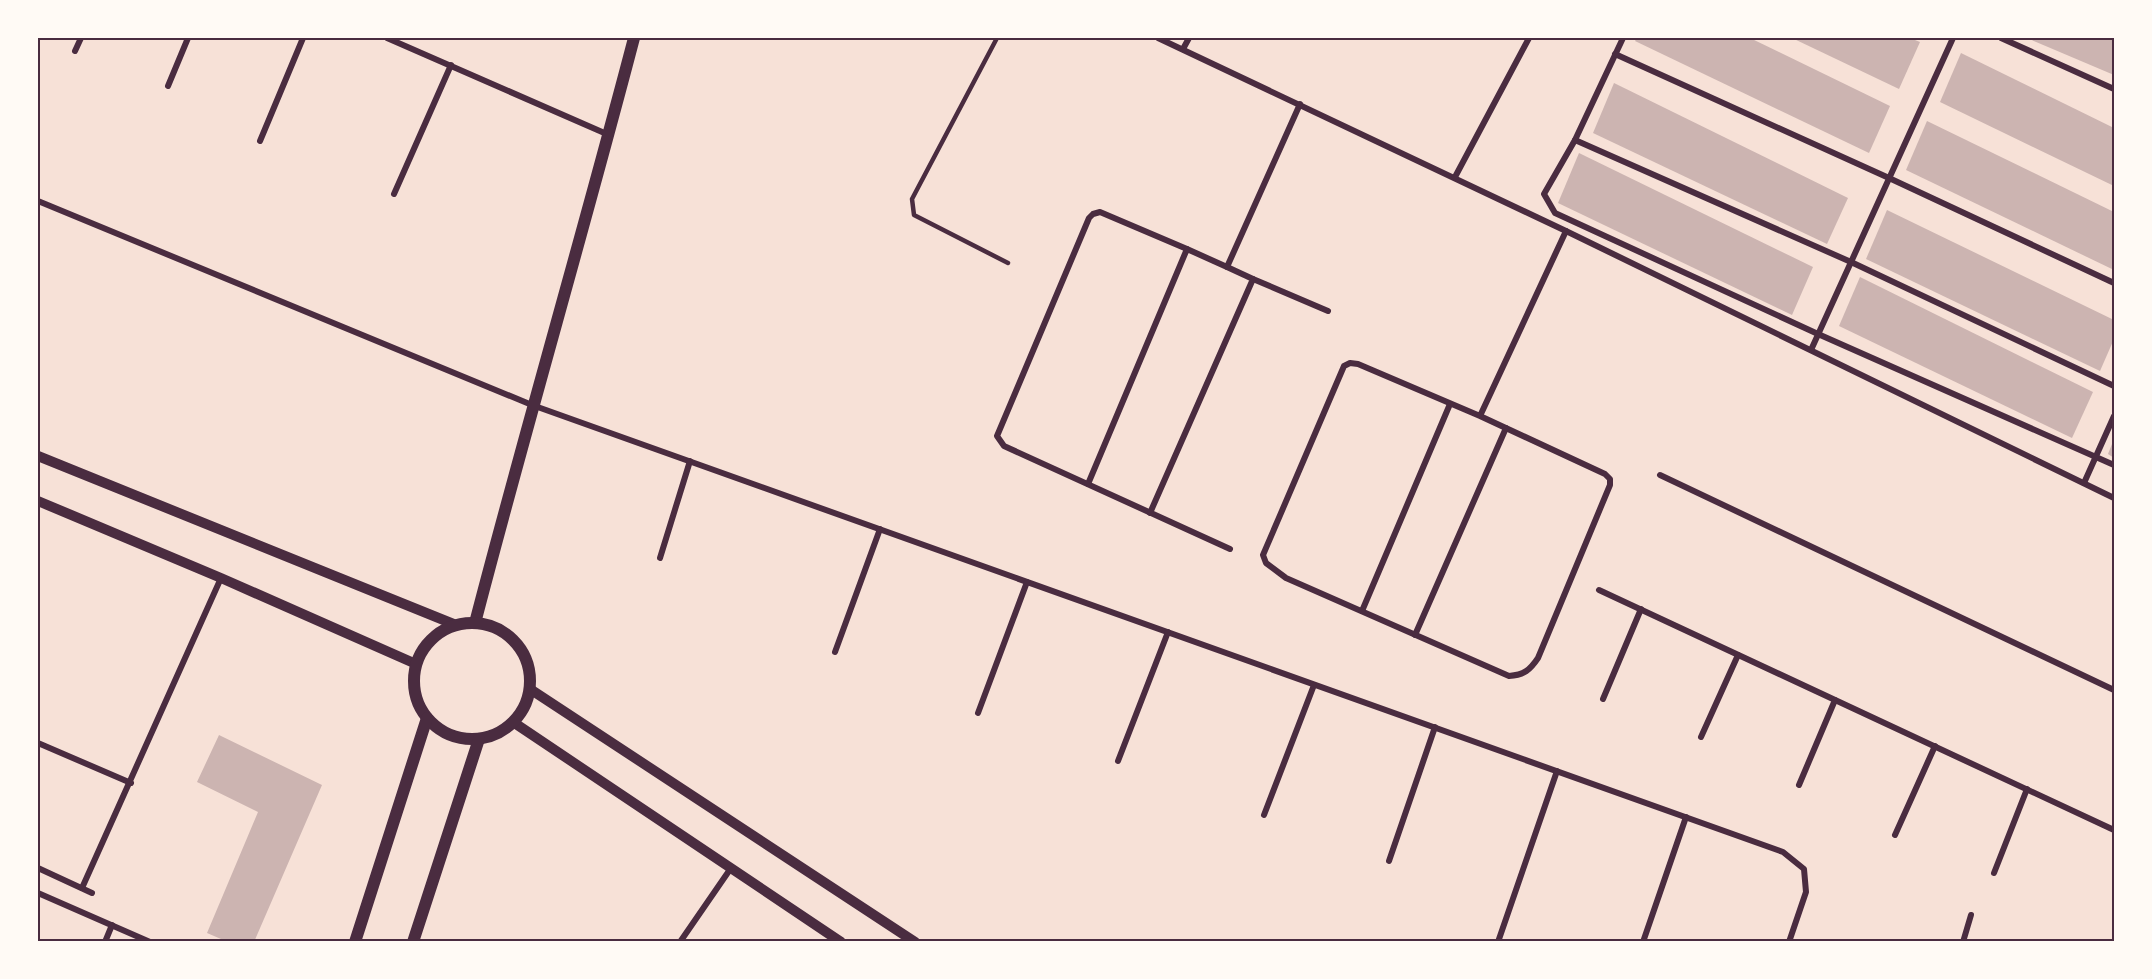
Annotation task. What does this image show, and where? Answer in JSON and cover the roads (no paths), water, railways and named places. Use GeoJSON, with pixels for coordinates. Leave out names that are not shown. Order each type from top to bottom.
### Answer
{"type":"FeatureCollection","features":[{"type":"Feature","properties":{"kind":"main road"},"geometry":{"type":"LineString","coordinates":[[475,623],[532,405],[609,135],[634,38]]}},
{"type":"Feature","properties":{"kind":"main road"},"geometry":{"type":"LineString","coordinates":[[475,623],[494,627],[510,637],[522,652],[529,670],[530,689],[524,707],[513,722],[497,733],[479,739],[460,738],[442,731],[428,718],[417,702],[414,683],[416,664],[424,647],[438,633],[456,625],[475,623]]}},
{"type":"Feature","properties":{"kind":"main road"},"geometry":{"type":"LineString","coordinates":[[354,942],[428,718]]}},
{"type":"Feature","properties":{"kind":"main road"},"geometry":{"type":"LineString","coordinates":[[413,942],[479,739]]}},
{"type":"Feature","properties":{"kind":"street"},"geometry":{"type":"LineString","coordinates":[[75,51],[81,38]]}},
{"type":"Feature","properties":{"kind":"street"},"geometry":{"type":"LineString","coordinates":[[168,86],[188,38]]}},
{"type":"Feature","properties":{"kind":"street"},"geometry":{"type":"LineString","coordinates":[[260,141],[303,38]]}},
{"type":"Feature","properties":{"kind":"street"},"geometry":{"type":"LineString","coordinates":[[387,38],[609,135]]}},
{"type":"Feature","properties":{"kind":"street"},"geometry":{"type":"LineString","coordinates":[[1158,38],[1455,177],[2115,498]]}},
{"type":"Feature","properties":{"kind":"street"},"geometry":{"type":"LineString","coordinates":[[1183,49],[1189,38]]}},
{"type":"Feature","properties":{"kind":"street"},"geometry":{"type":"LineString","coordinates":[[1455,177],[1529,38]]}},
{"type":"Feature","properties":{"kind":"street"},"geometry":{"type":"LineString","coordinates":[[1623,38],[1575,140],[1544,194],[1555,213],[1818,334],[2115,465]]}},
{"type":"Feature","properties":{"kind":"street"},"geometry":{"type":"LineString","coordinates":[[1811,351],[1953,38]]}},
{"type":"Feature","properties":{"kind":"street"},"geometry":{"type":"LineString","coordinates":[[2001,38],[2115,89]]}},
{"type":"Feature","properties":{"kind":"street"},"geometry":{"type":"LineString","coordinates":[[1616,54],[2115,283]]}},
{"type":"Feature","properties":{"kind":"street"},"geometry":{"type":"LineString","coordinates":[[394,194],[451,65]]}},
{"type":"Feature","properties":{"kind":"street"},"geometry":{"type":"LineString","coordinates":[[1227,267],[1300,104]]}},
{"type":"Feature","properties":{"kind":"street"},"geometry":{"type":"LineString","coordinates":[[1575,140],[1851,262],[2115,386]]}},
{"type":"Feature","properties":{"kind":"street"},"geometry":{"type":"LineString","coordinates":[[38,201],[532,405],[1783,852],[1804,869],[1806,892],[1789,942]]}},
{"type":"Feature","properties":{"kind":"street"},"geometry":{"type":"LineString","coordinates":[[1230,549],[1004,446],[997,436],[1006,414],[1089,218],[1100,212],[1328,312]]}},
{"type":"Feature","properties":{"kind":"street"},"geometry":{"type":"LineString","coordinates":[[1480,416],[1566,231]]}},
{"type":"Feature","properties":{"kind":"street"},"geometry":{"type":"LineString","coordinates":[[1088,484],[1187,249]]}},
{"type":"Feature","properties":{"kind":"street"},"geometry":{"type":"LineString","coordinates":[[1150,513],[1253,279]]}},
{"type":"Feature","properties":{"kind":"street"},"geometry":{"type":"LineString","coordinates":[[1350,363],[1358,364],[1480,416],[1610,478],[1611,485],[1538,658],[1522,675],[1509,676],[1286,578],[1266,563],[1263,555],[1340,370],[1350,363]]}},
{"type":"Feature","properties":{"kind":"street"},"geometry":{"type":"LineString","coordinates":[[1362,611],[1450,404]]}},
{"type":"Feature","properties":{"kind":"street"},"geometry":{"type":"LineString","coordinates":[[2084,483],[2115,416]]}},
{"type":"Feature","properties":{"kind":"street"},"geometry":{"type":"LineString","coordinates":[[1415,635],[1506,428]]}},
{"type":"Feature","properties":{"kind":"street"},"geometry":{"type":"LineString","coordinates":[[38,456],[456,625]]}},
{"type":"Feature","properties":{"kind":"street"},"geometry":{"type":"LineString","coordinates":[[660,558],[690,461]]}},
{"type":"Feature","properties":{"kind":"street"},"geometry":{"type":"LineString","coordinates":[[1659,475],[2115,690]]}},
{"type":"Feature","properties":{"kind":"street"},"geometry":{"type":"LineString","coordinates":[[38,501],[416,664]]}},
{"type":"Feature","properties":{"kind":"street"},"geometry":{"type":"LineString","coordinates":[[835,652],[880,529]]}},
{"type":"Feature","properties":{"kind":"street"},"geometry":{"type":"LineString","coordinates":[[82,888],[221,578]]}},
{"type":"Feature","properties":{"kind":"street"},"geometry":{"type":"LineString","coordinates":[[978,713],[1028,582]]}},
{"type":"Feature","properties":{"kind":"street"},"geometry":{"type":"LineString","coordinates":[[1599,590],[2115,830]]}},
{"type":"Feature","properties":{"kind":"street"},"geometry":{"type":"LineString","coordinates":[[1603,699],[1641,609]]}},
{"type":"Feature","properties":{"kind":"street"},"geometry":{"type":"LineString","coordinates":[[1118,761],[1168,632]]}},
{"type":"Feature","properties":{"kind":"street"},"geometry":{"type":"LineString","coordinates":[[1701,737],[1738,654]]}},
{"type":"Feature","properties":{"kind":"street"},"geometry":{"type":"LineString","coordinates":[[1264,815],[1314,685]]}},
{"type":"Feature","properties":{"kind":"street"},"geometry":{"type":"LineString","coordinates":[[530,689],[915,942]]}},
{"type":"Feature","properties":{"kind":"street"},"geometry":{"type":"LineString","coordinates":[[1799,785],[1835,700]]}},
{"type":"Feature","properties":{"kind":"street"},"geometry":{"type":"LineString","coordinates":[[513,722],[841,942]]}},
{"type":"Feature","properties":{"kind":"street"},"geometry":{"type":"LineString","coordinates":[[1389,861],[1435,727]]}},
{"type":"Feature","properties":{"kind":"street"},"geometry":{"type":"LineString","coordinates":[[38,742],[131,783]]}},
{"type":"Feature","properties":{"kind":"street"},"geometry":{"type":"LineString","coordinates":[[1895,835],[1935,746]]}},
{"type":"Feature","properties":{"kind":"street"},"geometry":{"type":"LineString","coordinates":[[1498,942],[1557,771]]}},
{"type":"Feature","properties":{"kind":"street"},"geometry":{"type":"LineString","coordinates":[[1994,873],[2027,789]]}},
{"type":"Feature","properties":{"kind":"street"},"geometry":{"type":"LineString","coordinates":[[1643,942],[1686,818]]}},
{"type":"Feature","properties":{"kind":"street"},"geometry":{"type":"LineString","coordinates":[[38,868],[92,893]]}},
{"type":"Feature","properties":{"kind":"street"},"geometry":{"type":"LineString","coordinates":[[680,942],[731,868]]}},
{"type":"Feature","properties":{"kind":"street"},"geometry":{"type":"LineString","coordinates":[[38,893],[150,942]]}},
{"type":"Feature","properties":{"kind":"street"},"geometry":{"type":"LineString","coordinates":[[1962,942],[1971,915]]}},
{"type":"Feature","properties":{"kind":"street"},"geometry":{"type":"LineString","coordinates":[[105,942],[112,925]]}},
{"type":"Feature","properties":{"kind":"lane"},"geometry":{"type":"LineString","coordinates":[[997,38],[912,199],[914,215],[1008,263]]}}]}
